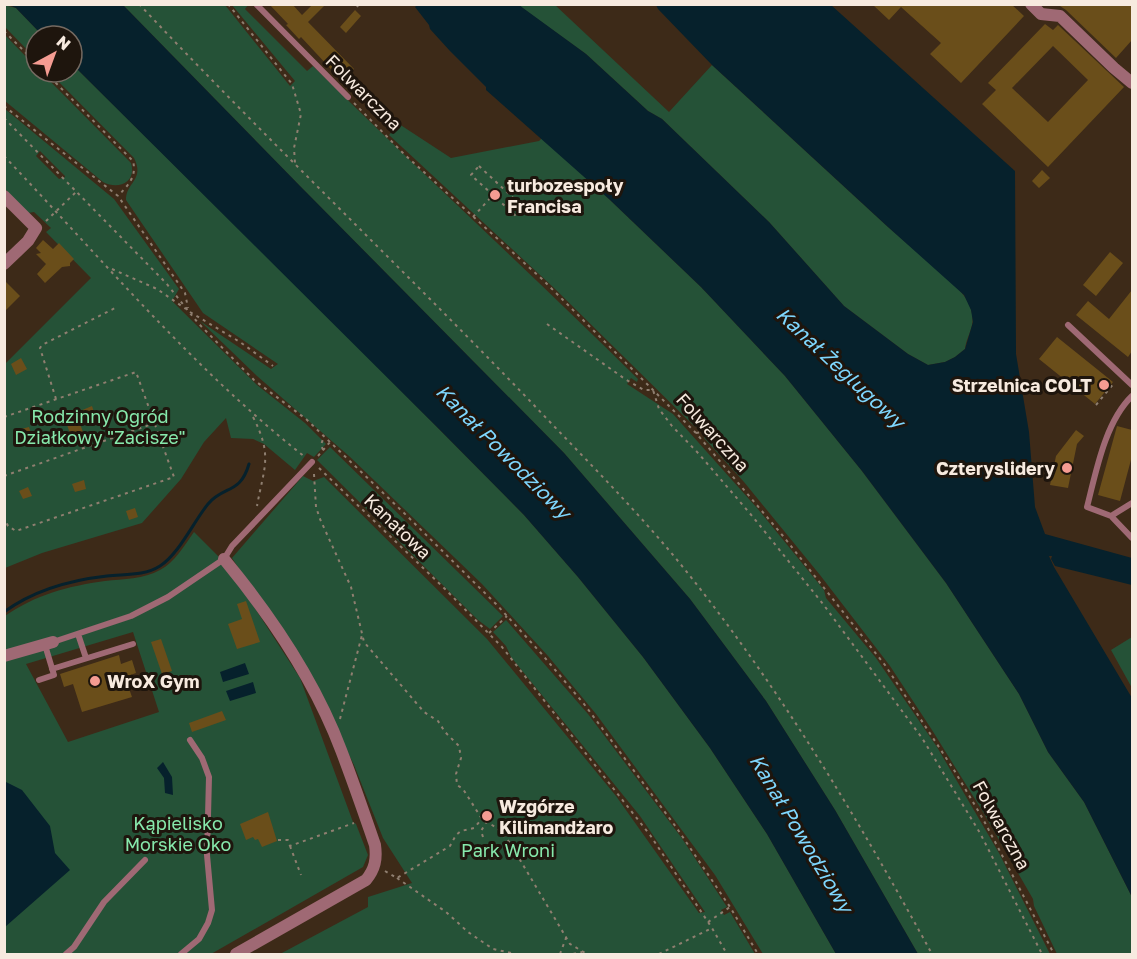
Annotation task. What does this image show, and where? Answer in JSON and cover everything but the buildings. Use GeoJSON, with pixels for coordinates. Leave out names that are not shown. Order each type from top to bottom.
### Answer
{"type":"FeatureCollection","features":[{"type":"Feature","properties":{"kind":"street"},"geometry":{"type":"LineString","coordinates":[[1031,4],[1041,14],[1060,16],[1132,83]]}},
{"type":"Feature","properties":{"kind":"street"},"geometry":{"type":"LineString","coordinates":[[4,196],[36,228],[28,241],[4,264]]}},
{"type":"Feature","properties":{"kind":"street"},"geometry":{"type":"LineString","coordinates":[[224,559],[283,639],[311,687],[332,730],[377,855],[370,875],[360,884],[236,954]]}},
{"type":"Feature","properties":{"kind":"street"},"geometry":{"type":"LineString","coordinates":[[4,656],[49,643]]}},
{"type":"Feature","properties":{"kind":"lane","name":"Folwarczna"},"geometry":{"type":"LineString","coordinates":[[256,4],[348,97]]}},
{"type":"Feature","properties":{"kind":"lane"},"geometry":{"type":"LineString","coordinates":[[1068,325],[1132,385]]}},
{"type":"Feature","properties":{"kind":"lane"},"geometry":{"type":"LineString","coordinates":[[1132,396],[1126,401],[1115,420],[1101,454],[1087,507],[1111,516],[1132,538]]}},
{"type":"Feature","properties":{"kind":"lane"},"geometry":{"type":"LineString","coordinates":[[39,680],[54,675],[49,643],[131,616],[200,578],[224,559],[232,546],[312,462]]}},
{"type":"Feature","properties":{"kind":"lane"},"geometry":{"type":"LineString","coordinates":[[1111,516],[1132,503]]}},
{"type":"Feature","properties":{"kind":"lane"},"geometry":{"type":"LineString","coordinates":[[78,634],[86,658]]}},
{"type":"Feature","properties":{"kind":"lane"},"geometry":{"type":"LineString","coordinates":[[52,669],[134,644]]}},
{"type":"Feature","properties":{"kind":"lane"},"geometry":{"type":"LineString","coordinates":[[181,954],[199,939],[212,910],[206,839],[209,777],[202,758],[190,740]]}},
{"type":"Feature","properties":{"kind":"lane"},"geometry":{"type":"LineString","coordinates":[[66,954],[74,947],[104,902],[145,860]]}},
{"type":"Feature","properties":{"kind":"path"},"geometry":{"type":"LineString","coordinates":[[139,4],[495,364],[607,481],[682,566],[748,655],[816,753],[874,848],[932,954]]}},
{"type":"Feature","properties":{"kind":"path"},"geometry":{"type":"LineString","coordinates":[[228,4],[291,84],[301,114],[294,148],[295,164]]}},
{"type":"Feature","properties":{"kind":"path"},"geometry":{"type":"LineString","coordinates":[[4,31],[24,51]]}},
{"type":"Feature","properties":{"kind":"path"},"geometry":{"type":"LineString","coordinates":[[57,84],[133,161],[135,170],[133,180],[118,196]]}},
{"type":"Feature","properties":{"kind":"path","name":"Folwarczna"},"geometry":{"type":"LineString","coordinates":[[348,97],[404,154],[542,279],[696,432],[783,536],[885,665],[954,770],[983,819],[1054,954]]}},
{"type":"Feature","properties":{"kind":"path"},"geometry":{"type":"LineString","coordinates":[[4,106],[118,196],[185,293],[189,311]]}},
{"type":"Feature","properties":{"kind":"path"},"geometry":{"type":"LineString","coordinates":[[4,118],[166,283],[198,323],[254,380],[306,419],[507,616],[584,704],[676,827],[730,907],[758,954]]}},
{"type":"Feature","properties":{"kind":"path","name":"Kanałowa"},"geometry":{"type":"LineString","coordinates":[[4,156],[183,349],[252,414],[312,462],[502,647],[650,835],[727,954]]}},
{"type":"Feature","properties":{"kind":"path"},"geometry":{"type":"LineString","coordinates":[[479,166],[524,208],[517,217],[493,195],[471,175],[479,166]]}},
{"type":"Feature","properties":{"kind":"path"},"geometry":{"type":"LineString","coordinates":[[36,228],[76,192]]}},
{"type":"Feature","properties":{"kind":"path"},"geometry":{"type":"LineString","coordinates":[[473,217],[493,195]]}},
{"type":"Feature","properties":{"kind":"path"},"geometry":{"type":"LineString","coordinates":[[109,268],[157,289],[273,366]]}},
{"type":"Feature","properties":{"kind":"path"},"geometry":{"type":"LineString","coordinates":[[56,399],[40,348],[117,307]]}},
{"type":"Feature","properties":{"kind":"path"},"geometry":{"type":"LineString","coordinates":[[547,324],[625,379],[644,390],[653,390],[655,402],[672,426],[699,454],[788,559],[922,738],[980,833],[1042,954]]}},
{"type":"Feature","properties":{"kind":"path"},"geometry":{"type":"LineString","coordinates":[[4,417],[136,372],[174,477],[16,531],[6,527],[4,517]]}},
{"type":"Feature","properties":{"kind":"path"},"geometry":{"type":"LineString","coordinates":[[1096,405],[1116,381]]}},
{"type":"Feature","properties":{"kind":"path"},"geometry":{"type":"LineString","coordinates":[[252,414],[262,438],[267,465],[254,522]]}},
{"type":"Feature","properties":{"kind":"path"},"geometry":{"type":"LineString","coordinates":[[4,476],[154,423]]}},
{"type":"Feature","properties":{"kind":"path"},"geometry":{"type":"LineString","coordinates":[[696,432],[710,434],[723,441]]}},
{"type":"Feature","properties":{"kind":"path"},"geometry":{"type":"LineString","coordinates":[[324,436],[321,445],[323,450],[330,442]]}},
{"type":"Feature","properties":{"kind":"path"},"geometry":{"type":"LineString","coordinates":[[312,462],[318,513],[351,586],[366,646],[382,661],[424,712],[438,721],[445,732],[455,740],[459,746],[461,758],[456,774],[457,785],[463,789],[482,819],[497,828],[510,843],[566,938],[575,948],[587,954]]}},
{"type":"Feature","properties":{"kind":"path"},"geometry":{"type":"LineString","coordinates":[[488,633],[507,616]]}},
{"type":"Feature","properties":{"kind":"path"},"geometry":{"type":"LineString","coordinates":[[332,730],[336,727],[341,714],[362,635]]}},
{"type":"Feature","properties":{"kind":"path"},"geometry":{"type":"LineString","coordinates":[[290,846],[362,819]]}},
{"type":"Feature","properties":{"kind":"path"},"geometry":{"type":"LineString","coordinates":[[398,879],[450,846],[456,835],[461,831],[474,828],[482,819]]}},
{"type":"Feature","properties":{"kind":"path"},"geometry":{"type":"LineString","coordinates":[[483,837],[481,831],[487,821]]}},
{"type":"Feature","properties":{"kind":"path"},"geometry":{"type":"LineString","coordinates":[[278,840],[288,840],[301,875]]}},
{"type":"Feature","properties":{"kind":"path"},"geometry":{"type":"LineString","coordinates":[[375,864],[446,912],[468,932],[499,954]]}},
{"type":"Feature","properties":{"kind":"path"},"geometry":{"type":"LineString","coordinates":[[708,922],[730,907]]}},
{"type":"Feature","properties":{"kind":"path"},"geometry":{"type":"LineString","coordinates":[[659,954],[712,928]]}},
{"type":"Feature","properties":{"kind":"path"},"geometry":{"type":"LineString","coordinates":[[560,954],[566,938]]}},
{"type":"Feature","properties":{"kind":"path"},"geometry":{"type":"LineString","coordinates":[[493,949],[516,954]]}},
{"type":"Feature","properties":{"kind":"path"},"geometry":{"type":"LineString","coordinates":[[573,954],[582,952]]}},
{"type":"Feature","properties":{"kind":"green space"},"geometry":{"type":"Polygon","coordinates":[[[4,5],[16,8],[31,24],[24,24],[24,47],[5,27],[4,5]]]}},
{"type":"Feature","properties":{"kind":"green space"},"geometry":{"type":"Polygon","coordinates":[[[123,5],[225,5],[290,86],[295,81],[232,5],[248,5],[245,9],[307,71],[313,66],[638,379],[637,382],[631,378],[627,384],[673,414],[757,508],[824,590],[826,598],[876,658],[937,747],[999,853],[1050,954],[918,954],[835,810],[766,701],[690,599],[564,453],[123,5]]]}},
{"type":"Feature","properties":{"kind":"green space"},"geometry":{"type":"Polygon","coordinates":[[[518,5],[555,5],[669,112],[712,65],[888,227],[956,286],[966,299],[973,319],[965,349],[945,362],[928,365],[908,354],[844,306],[769,222],[662,119],[648,111],[586,54],[518,5]]]}},
{"type":"Feature","properties":{"kind":"green space"},"geometry":{"type":"Polygon","coordinates":[[[5,35],[24,55],[24,84],[53,84],[131,163],[132,170],[129,180],[120,185],[103,182],[5,101],[5,35]]]}},
{"type":"Feature","properties":{"kind":"green space"},"geometry":{"type":"Polygon","coordinates":[[[84,76],[524,515],[643,657],[710,748],[767,834],[836,954],[763,954],[715,875],[596,714],[548,656],[482,584],[349,456],[257,376],[200,321],[271,369],[278,364],[203,313],[126,200],[137,171],[134,158],[61,84],[84,84],[84,76]]]}},
{"type":"Feature","properties":{"kind":"green space","name":"Rodzinny Ogród Działkowy \"Zacisze\""},"geometry":{"type":"Polygon","coordinates":[[[5,109],[114,199],[179,289],[172,301],[257,385],[305,423],[326,444],[314,457],[307,453],[295,470],[264,444],[253,439],[231,438],[226,418],[204,442],[181,479],[142,523],[42,553],[5,568],[5,364],[91,278],[46,232],[51,228],[34,212],[28,213],[5,189],[5,109]],[[40,151],[36,156],[59,179],[65,176],[40,151]]]}},
{"type":"Feature","properties":{"kind":"green space"},"geometry":{"type":"Polygon","coordinates":[[[399,124],[451,158],[539,141],[542,138],[701,287],[785,376],[862,471],[946,583],[1019,694],[1048,752],[1084,802],[1132,897],[1132,954],[1057,954],[1034,906],[1033,899],[983,812],[890,666],[820,575],[744,482],[704,438],[705,436],[722,444],[725,438],[707,429],[694,426],[553,287],[389,135],[399,124]]]}},
{"type":"Feature","properties":{"kind":"green space"},"geometry":{"type":"Polygon","coordinates":[[[330,447],[503,616],[490,629],[478,620],[317,460],[330,447]]]}},
{"type":"Feature","properties":{"kind":"green space","name":"Park Wroni"},"geometry":{"type":"Polygon","coordinates":[[[303,476],[313,481],[324,477],[487,639],[616,796],[699,913],[705,912],[640,816],[493,632],[506,620],[588,714],[681,837],[727,907],[721,910],[724,915],[730,912],[755,954],[280,954],[368,907],[368,897],[412,883],[383,838],[354,765],[312,680],[232,558],[303,476]]]}},
{"type":"Feature","properties":{"kind":"green space","name":"Kąpielisko Morskie Oko"},"geometry":{"type":"Polygon","coordinates":[[[194,532],[219,557],[300,678],[353,822],[356,824],[368,855],[363,867],[211,954],[4,954],[5,616],[28,602],[65,589],[154,573],[170,563],[194,532]],[[133,632],[26,664],[68,742],[159,712],[133,632]]]}},
{"type":"Feature","properties":{"kind":"green space"},"geometry":{"type":"Polygon","coordinates":[[[1132,637],[1132,688],[1111,650],[1132,637]]]}},
{"type":"Feature","properties":{"kind":"water","name":"Kanał Żeglugowy"},"geometry":{"type":"Polygon","coordinates":[[[418,4],[518,4],[586,54],[648,111],[662,119],[769,222],[844,306],[908,354],[928,365],[945,362],[965,349],[973,322],[971,310],[964,295],[712,65],[656,5],[831,5],[1015,171],[1016,354],[1029,432],[1035,507],[1045,534],[1132,558],[1132,585],[1055,566],[1051,559],[1052,556],[1049,556],[1132,698],[1132,897],[1084,802],[1048,752],[1019,694],[946,583],[862,471],[785,376],[701,287],[609,199],[486,90],[486,87],[430,29],[415,7],[418,4]]]}},
{"type":"Feature","properties":{"kind":"water","name":"Kanał Powodziowy"},"geometry":{"type":"Polygon","coordinates":[[[9,5],[123,5],[564,453],[690,599],[766,701],[835,810],[918,954],[836,954],[767,834],[710,748],[643,657],[578,577],[524,515],[84,76],[84,24],[31,24],[16,8],[9,5]]]}},
{"type":"Feature","properties":{"kind":"water"},"geometry":{"type":"Polygon","coordinates":[[[245,663],[249,674],[223,682],[220,672],[245,663]]]}},
{"type":"Feature","properties":{"kind":"water"},"geometry":{"type":"Polygon","coordinates":[[[253,682],[256,693],[230,701],[226,691],[253,682]]]}},
{"type":"Feature","properties":{"kind":"water"},"geometry":{"type":"Polygon","coordinates":[[[163,762],[172,777],[173,795],[165,793],[164,778],[157,768],[163,762]]]}},
{"type":"Feature","properties":{"kind":"water"},"geometry":{"type":"Polygon","coordinates":[[[4,781],[22,790],[50,826],[55,853],[70,870],[5,927],[4,781]]]}},
{"type":"Feature","properties":{"kind":"waterway"},"geometry":{"type":"LineString","coordinates":[[4,612],[40,592],[66,583],[141,573],[160,566],[174,554],[208,504],[241,481],[249,464]]}},
{"type":"Feature","properties":{"kind":"place","name":"turbozespoły Francisa"},"geometry":{"type":"Point","coordinates":[495,195]}},
{"type":"Feature","properties":{"kind":"place","name":"Strzelnica COLT"},"geometry":{"type":"Point","coordinates":[1104,385]}},
{"type":"Feature","properties":{"kind":"place","name":"Czteryslidery"},"geometry":{"type":"Point","coordinates":[1067,468]}},
{"type":"Feature","properties":{"kind":"place","name":"WroX Gym"},"geometry":{"type":"Point","coordinates":[95,681]}},
{"type":"Feature","properties":{"kind":"place","name":"Wzgórze Kilimandżaro"},"geometry":{"type":"Point","coordinates":[487,816]}}]}
